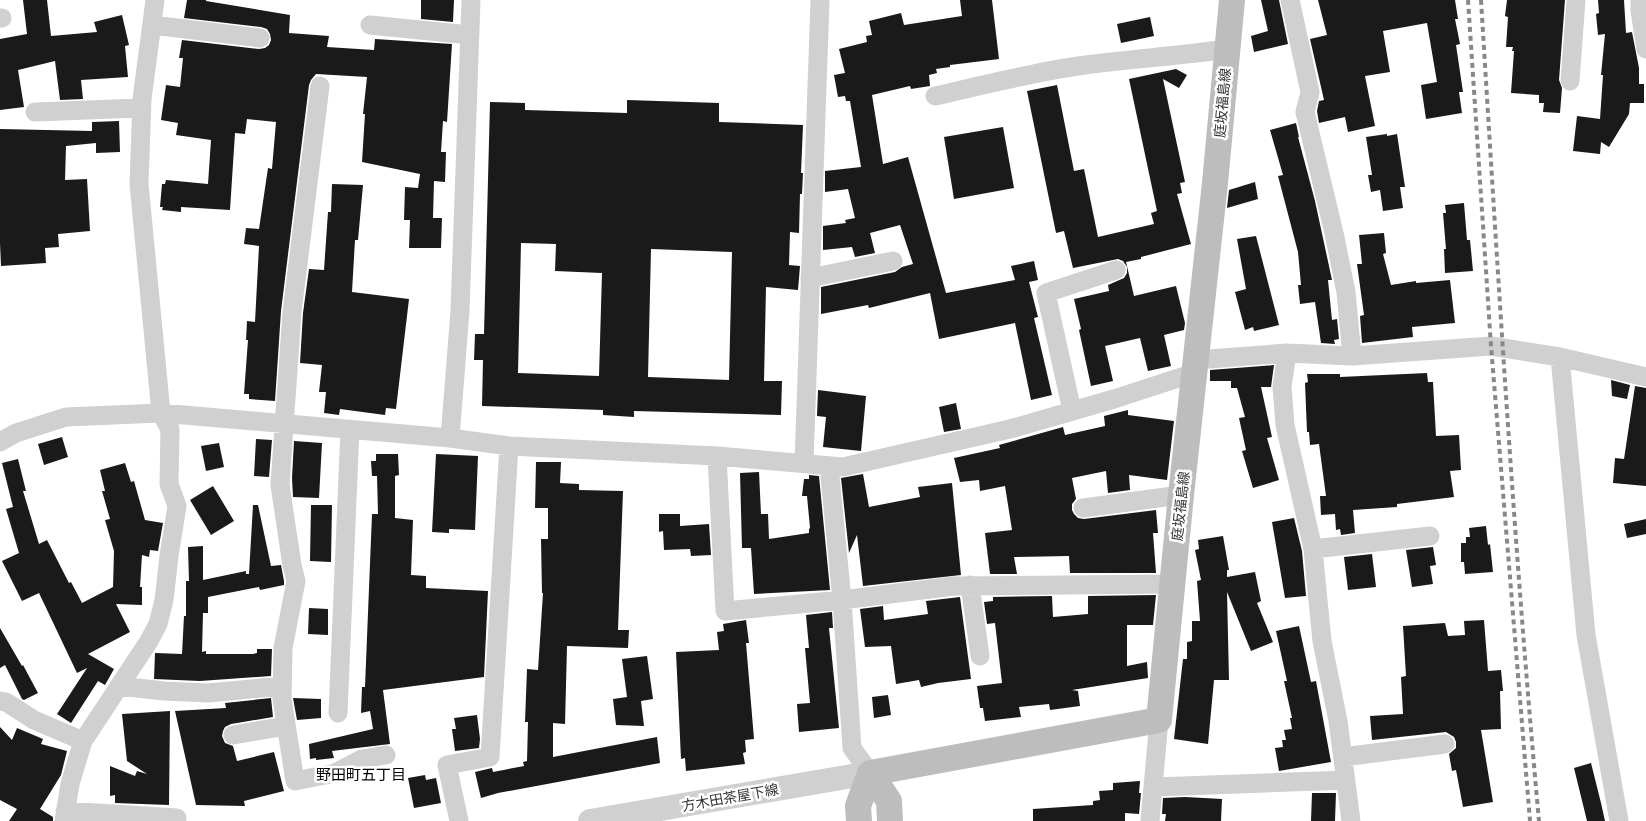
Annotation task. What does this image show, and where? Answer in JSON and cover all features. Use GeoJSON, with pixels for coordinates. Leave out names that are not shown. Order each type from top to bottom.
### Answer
{"type":"FeatureCollection","features":[{"type":"Feature","properties":{"kind":"main road","name":"庭坂福島線"},"geometry":{"type":"LineString","coordinates":[[1159,720],[1215,183],[1232,0]]}},
{"type":"Feature","properties":{"kind":"main road"},"geometry":{"type":"LineString","coordinates":[[870,773],[1159,720]]}},
{"type":"Feature","properties":{"kind":"main road"},"geometry":{"type":"LineString","coordinates":[[859,821],[858,806],[870,773]]}},
{"type":"Feature","properties":{"kind":"main road"},"geometry":{"type":"LineString","coordinates":[[870,773],[890,802],[890,821]]}},
{"type":"Feature","properties":{"kind":"street"},"geometry":{"type":"LineString","coordinates":[[155,0],[142,108],[139,184],[160,413],[170,429],[169,484],[177,506],[168,556],[164,600],[158,624],[83,741],[70,784],[64,816],[177,818]]}},
{"type":"Feature","properties":{"kind":"street"},"geometry":{"type":"LineString","coordinates":[[450,438],[460,310],[471,0]]}},
{"type":"Feature","properties":{"kind":"street"},"geometry":{"type":"LineString","coordinates":[[804,463],[820,0]]}},
{"type":"Feature","properties":{"kind":"street"},"geometry":{"type":"LineString","coordinates":[[1290,0],[1310,92],[1305,112],[1346,292],[1352,356]]}},
{"type":"Feature","properties":{"kind":"street"},"geometry":{"type":"LineString","coordinates":[[1570,81],[1576,0]]}},
{"type":"Feature","properties":{"kind":"street"},"geometry":{"type":"LineString","coordinates":[[1640,0],[1646,48]]}},
{"type":"Feature","properties":{"kind":"street"},"geometry":{"type":"LineString","coordinates":[[152,25],[260,38]]}},
{"type":"Feature","properties":{"kind":"street"},"geometry":{"type":"LineString","coordinates":[[370,25],[470,35]]}},
{"type":"Feature","properties":{"kind":"street"},"geometry":{"type":"LineString","coordinates":[[935,96],[1078,66],[1176,56],[1227,48]]}},
{"type":"Feature","properties":{"kind":"street"},"geometry":{"type":"LineString","coordinates":[[320,86],[292,312],[280,485],[296,581],[283,648],[282,699],[295,781],[335,773],[362,759],[386,755]]}},
{"type":"Feature","properties":{"kind":"street"},"geometry":{"type":"LineString","coordinates":[[35,112],[142,108]]}},
{"type":"Feature","properties":{"kind":"street"},"geometry":{"type":"LineString","coordinates":[[810,278],[893,260]]}},
{"type":"Feature","properties":{"kind":"street"},"geometry":{"type":"LineString","coordinates":[[1072,411],[1046,293],[1116,270]]}},
{"type":"Feature","properties":{"kind":"street"},"geometry":{"type":"LineString","coordinates":[[0,442],[16,433],[66,417],[160,413],[450,438],[509,446],[717,456],[843,467],[1010,429],[1114,399],[1195,366],[1287,353],[1352,356],[1491,346],[1560,357],[1646,377]]}},
{"type":"Feature","properties":{"kind":"street"},"geometry":{"type":"LineString","coordinates":[[1287,353],[1282,387],[1285,425],[1313,549],[1322,641],[1338,721],[1351,821]]}},
{"type":"Feature","properties":{"kind":"street"},"geometry":{"type":"LineString","coordinates":[[1560,357],[1586,635],[1619,821]]}},
{"type":"Feature","properties":{"kind":"street"},"geometry":{"type":"LineString","coordinates":[[338,713],[350,429]]}},
{"type":"Feature","properties":{"kind":"street"},"geometry":{"type":"LineString","coordinates":[[459,821],[447,765],[490,757],[509,446]]}},
{"type":"Feature","properties":{"kind":"street"},"geometry":{"type":"LineString","coordinates":[[717,456],[725,611],[970,585],[1172,584]]}},
{"type":"Feature","properties":{"kind":"street"},"geometry":{"type":"LineString","coordinates":[[829,466],[842,600],[852,748],[870,773]]}},
{"type":"Feature","properties":{"kind":"street"},"geometry":{"type":"LineString","coordinates":[[1083,508],[1181,495]]}},
{"type":"Feature","properties":{"kind":"street"},"geometry":{"type":"LineString","coordinates":[[1313,549],[1430,536]]}},
{"type":"Feature","properties":{"kind":"street"},"geometry":{"type":"LineString","coordinates":[[970,585],[980,656]]}},
{"type":"Feature","properties":{"kind":"street"},"geometry":{"type":"LineString","coordinates":[[120,686],[208,693],[282,686]]}},
{"type":"Feature","properties":{"kind":"street"},"geometry":{"type":"LineString","coordinates":[[0,700],[34,720],[83,741]]}},
{"type":"Feature","properties":{"kind":"street"},"geometry":{"type":"LineString","coordinates":[[1150,821],[1159,720]]}},
{"type":"Feature","properties":{"kind":"street"},"geometry":{"type":"LineString","coordinates":[[233,735],[286,726]]}},
{"type":"Feature","properties":{"kind":"street"},"geometry":{"type":"LineString","coordinates":[[1343,757],[1445,744]]}},
{"type":"Feature","properties":{"kind":"street","name":"方木田茶屋下線"},"geometry":{"type":"LineString","coordinates":[[590,821],[870,773]]}},
{"type":"Feature","properties":{"kind":"street"},"geometry":{"type":"LineString","coordinates":[[1154,787],[1346,780]]}},
{"type":"Feature","properties":{"kind":"building"},"geometry":{"type":"Polygon","coordinates":[[[23,0],[47,0],[51,36],[97,32],[94,22],[122,15],[129,45],[125,46],[128,77],[81,80],[83,99],[60,100],[55,61],[18,70],[24,107],[0,110],[0,39],[27,34],[23,0]]]}},
{"type":"Feature","properties":{"kind":"building"},"geometry":{"type":"Polygon","coordinates":[[[187,0],[206,0],[290,15],[289,33],[329,36],[327,47],[374,50],[375,39],[452,44],[447,122],[443,121],[441,152],[446,152],[445,182],[434,181],[433,218],[442,218],[441,248],[409,248],[410,220],[404,220],[405,187],[418,188],[420,174],[362,162],[365,114],[363,114],[367,77],[316,74],[311,80],[281,311],[275,401],[249,399],[249,394],[244,394],[248,340],[246,340],[247,321],[255,322],[259,246],[244,244],[246,228],[259,229],[268,168],[272,169],[276,122],[247,119],[245,134],[235,133],[230,210],[181,207],[181,212],[162,210],[163,207],[160,207],[162,184],[165,184],[166,180],[208,184],[211,140],[176,135],[178,123],[161,120],[166,85],[180,87],[183,58],[179,58],[182,40],[259,49],[269,45],[271,40],[270,34],[267,29],[261,27],[184,18],[187,0]]]}},
{"type":"Feature","properties":{"kind":"building"},"geometry":{"type":"Polygon","coordinates":[[[421,0],[454,0],[453,22],[421,19],[421,0]]]}},
{"type":"Feature","properties":{"kind":"building"},"geometry":{"type":"Polygon","coordinates":[[[960,0],[992,0],[999,59],[950,65],[950,67],[936,69],[937,73],[929,75],[930,86],[911,89],[910,86],[872,95],[883,164],[908,157],[946,293],[1015,280],[1011,266],[1034,261],[1038,280],[1029,282],[1038,317],[1034,318],[1052,395],[1031,400],[1015,323],[939,339],[930,293],[869,308],[868,305],[821,314],[821,287],[895,272],[902,267],[913,264],[900,225],[870,233],[875,253],[855,257],[852,247],[823,250],[823,226],[846,223],[845,220],[855,218],[848,189],[825,192],[825,171],[861,167],[850,101],[846,101],[845,96],[838,97],[834,75],[845,73],[839,49],[867,42],[866,36],[872,35],[869,21],[901,13],[904,25],[962,16],[960,0]]]}},
{"type":"Feature","properties":{"kind":"building"},"geometry":{"type":"Polygon","coordinates":[[[1261,0],[1279,0],[1288,44],[1254,52],[1251,36],[1268,31],[1261,0]]]}},
{"type":"Feature","properties":{"kind":"building"},"geometry":{"type":"Polygon","coordinates":[[[1318,0],[1455,0],[1458,19],[1455,19],[1460,44],[1456,45],[1463,92],[1459,92],[1462,113],[1426,119],[1421,85],[1437,82],[1427,23],[1383,31],[1390,72],[1365,76],[1375,126],[1348,132],[1345,117],[1319,123],[1317,111],[1319,101],[1324,100],[1310,39],[1327,35],[1318,0]]]}},
{"type":"Feature","properties":{"kind":"building"},"geometry":{"type":"Polygon","coordinates":[[[1507,0],[1565,0],[1559,80],[1562,88],[1560,113],[1543,112],[1544,103],[1539,103],[1539,95],[1511,93],[1514,51],[1512,51],[1513,47],[1506,47],[1508,17],[1505,16],[1507,0]]]}},
{"type":"Feature","properties":{"kind":"building"},"geometry":{"type":"Polygon","coordinates":[[[1598,0],[1624,0],[1626,33],[1632,32],[1639,68],[1639,84],[1644,84],[1644,103],[1630,103],[1629,114],[1609,147],[1601,142],[1600,154],[1573,151],[1577,116],[1600,119],[1603,75],[1601,75],[1605,34],[1598,35],[1596,14],[1599,13],[1598,0]]]}},
{"type":"Feature","properties":{"kind":"building"},"geometry":{"type":"Polygon","coordinates":[[[1150,17],[1154,36],[1121,43],[1117,24],[1150,17]]]}},
{"type":"Feature","properties":{"kind":"building"},"geometry":{"type":"Polygon","coordinates":[[[1176,69],[1187,75],[1179,88],[1163,79],[1185,182],[1180,183],[1182,193],[1177,194],[1191,244],[1126,262],[1134,296],[1176,286],[1185,323],[1184,330],[1164,335],[1171,366],[1148,371],[1140,338],[1105,346],[1113,381],[1091,386],[1074,299],[1109,291],[1108,285],[1124,278],[1127,273],[1127,267],[1123,261],[1118,259],[1073,268],[1064,231],[1056,233],[1027,91],[1057,85],[1074,171],[1084,169],[1098,237],[1154,224],[1151,213],[1157,211],[1129,79],[1176,69]]]}},
{"type":"Feature","properties":{"kind":"building"},"geometry":{"type":"Polygon","coordinates":[[[627,100],[719,103],[719,122],[803,125],[801,173],[803,173],[802,194],[800,194],[799,233],[790,232],[789,265],[800,266],[798,290],[766,287],[764,381],[782,381],[781,415],[634,411],[634,417],[603,415],[603,410],[482,406],[483,360],[474,360],[475,334],[484,334],[490,102],[525,103],[525,110],[627,113],[627,100]],[[521,243],[518,373],[599,376],[602,273],[555,271],[556,244],[521,243]],[[651,249],[648,377],[729,380],[732,252],[651,249]]]}},
{"type":"Feature","properties":{"kind":"building"},"geometry":{"type":"Polygon","coordinates":[[[119,121],[120,152],[96,153],[96,143],[66,146],[65,180],[87,179],[90,231],[58,234],[59,247],[45,248],[46,263],[1,266],[0,129],[92,131],[92,122],[119,121]]]}},
{"type":"Feature","properties":{"kind":"building"},"geometry":{"type":"Polygon","coordinates":[[[1296,123],[1332,280],[1328,280],[1332,320],[1337,319],[1339,339],[1334,340],[1335,344],[1321,343],[1315,302],[1300,304],[1298,285],[1301,285],[1298,252],[1278,176],[1283,175],[1270,130],[1296,123]]]}},
{"type":"Feature","properties":{"kind":"building"},"geometry":{"type":"Polygon","coordinates":[[[1003,127],[1014,188],[954,199],[944,137],[1003,127]]]}},
{"type":"Feature","properties":{"kind":"building"},"geometry":{"type":"Polygon","coordinates":[[[1387,134],[1387,136],[1397,134],[1405,187],[1400,187],[1403,208],[1383,211],[1380,190],[1371,192],[1368,175],[1372,175],[1366,137],[1387,134]]]}},
{"type":"Feature","properties":{"kind":"building"},"geometry":{"type":"Polygon","coordinates":[[[1255,182],[1258,199],[1227,208],[1229,190],[1255,182]]]}},
{"type":"Feature","properties":{"kind":"building"},"geometry":{"type":"Polygon","coordinates":[[[332,184],[363,185],[358,240],[355,240],[352,292],[409,299],[396,409],[386,408],[385,415],[340,409],[339,415],[324,413],[326,392],[319,392],[322,365],[300,363],[303,313],[309,269],[324,270],[328,212],[331,212],[332,184]]]}},
{"type":"Feature","properties":{"kind":"building"},"geometry":{"type":"Polygon","coordinates":[[[1464,203],[1467,240],[1470,240],[1473,271],[1445,273],[1444,249],[1446,249],[1443,213],[1446,213],[1445,205],[1464,203]]]}},
{"type":"Feature","properties":{"kind":"building"},"geometry":{"type":"Polygon","coordinates":[[[1384,233],[1386,253],[1383,254],[1391,285],[1416,281],[1416,283],[1450,280],[1455,323],[1412,327],[1413,337],[1362,343],[1360,316],[1364,315],[1357,264],[1362,264],[1359,235],[1384,233]]]}},
{"type":"Feature","properties":{"kind":"building"},"geometry":{"type":"Polygon","coordinates":[[[1256,236],[1279,325],[1254,331],[1253,327],[1245,330],[1235,292],[1246,289],[1237,239],[1256,236]]]}},
{"type":"Feature","properties":{"kind":"building"},"geometry":{"type":"Polygon","coordinates":[[[1274,365],[1271,387],[1261,387],[1272,437],[1267,438],[1279,480],[1253,488],[1242,451],[1246,450],[1239,418],[1245,417],[1237,388],[1231,388],[1231,381],[1210,381],[1210,370],[1274,365]]]}},
{"type":"Feature","properties":{"kind":"building"},"geometry":{"type":"Polygon","coordinates":[[[1427,373],[1428,382],[1433,382],[1436,436],[1459,435],[1461,470],[1450,471],[1454,497],[1397,504],[1397,507],[1353,510],[1355,533],[1341,535],[1340,529],[1336,530],[1335,514],[1321,515],[1320,496],[1326,496],[1319,444],[1310,445],[1309,432],[1307,432],[1305,383],[1308,382],[1307,374],[1340,374],[1340,377],[1427,373]]]}},
{"type":"Feature","properties":{"kind":"building"},"geometry":{"type":"Polygon","coordinates":[[[1611,380],[1630,385],[1627,399],[1612,396],[1611,380]]]}},
{"type":"Feature","properties":{"kind":"building"},"geometry":{"type":"Polygon","coordinates":[[[1635,386],[1646,388],[1646,486],[1613,483],[1615,458],[1624,459],[1635,386]]]}},
{"type":"Feature","properties":{"kind":"building"},"geometry":{"type":"Polygon","coordinates":[[[818,390],[866,396],[861,451],[823,447],[826,417],[817,416],[818,390]]]}},
{"type":"Feature","properties":{"kind":"building"},"geometry":{"type":"Polygon","coordinates":[[[956,403],[961,429],[944,432],[939,407],[956,403]]]}},
{"type":"Feature","properties":{"kind":"building"},"geometry":{"type":"Polygon","coordinates":[[[1128,410],[1128,415],[1174,421],[1167,480],[1129,475],[1130,490],[1108,493],[1106,471],[1072,478],[1076,499],[1072,504],[1072,510],[1078,518],[1084,519],[1156,510],[1158,533],[1153,533],[1156,573],[1070,573],[1069,556],[1014,557],[1017,574],[990,574],[985,533],[1012,530],[1005,486],[980,491],[979,480],[960,482],[954,458],[1000,448],[999,445],[1063,427],[1065,435],[1105,426],[1104,416],[1128,410]]]}},
{"type":"Feature","properties":{"kind":"building"},"geometry":{"type":"Polygon","coordinates":[[[62,437],[68,457],[44,465],[38,444],[62,437]]]}},
{"type":"Feature","properties":{"kind":"building"},"geometry":{"type":"Polygon","coordinates":[[[256,439],[272,440],[269,477],[254,476],[256,439]]]}},
{"type":"Feature","properties":{"kind":"building"},"geometry":{"type":"Polygon","coordinates":[[[294,441],[322,443],[319,498],[293,497],[294,441]]]}},
{"type":"Feature","properties":{"kind":"building"},"geometry":{"type":"Polygon","coordinates":[[[219,443],[224,467],[206,471],[201,446],[219,443]]]}},
{"type":"Feature","properties":{"kind":"building"},"geometry":{"type":"Polygon","coordinates":[[[376,454],[398,454],[399,475],[395,476],[395,518],[413,520],[411,575],[426,576],[426,588],[488,591],[484,677],[383,690],[390,744],[332,751],[334,758],[310,759],[309,744],[373,729],[370,711],[361,713],[362,687],[365,687],[372,514],[378,514],[377,476],[372,476],[371,461],[376,461],[376,454]]]}},
{"type":"Feature","properties":{"kind":"building"},"geometry":{"type":"Polygon","coordinates":[[[436,454],[478,456],[475,530],[449,529],[449,533],[432,532],[436,454]]]}},
{"type":"Feature","properties":{"kind":"building"},"geometry":{"type":"Polygon","coordinates":[[[18,459],[26,491],[23,491],[39,544],[47,540],[69,583],[71,582],[82,603],[113,587],[114,551],[105,520],[110,519],[102,491],[105,491],[100,470],[125,463],[131,482],[134,481],[145,520],[163,523],[158,551],[150,550],[149,557],[142,555],[140,587],[142,587],[142,605],[116,604],[130,632],[88,654],[114,669],[105,685],[98,681],[71,723],[57,714],[87,668],[77,673],[39,593],[22,601],[2,561],[19,553],[6,509],[13,507],[2,463],[18,459]]]}},
{"type":"Feature","properties":{"kind":"building"},"geometry":{"type":"Polygon","coordinates":[[[536,462],[561,462],[560,483],[579,484],[579,490],[623,491],[618,630],[629,630],[628,648],[567,646],[565,724],[553,723],[553,757],[657,737],[660,763],[498,793],[481,798],[475,772],[492,768],[493,772],[524,766],[523,762],[527,761],[528,722],[525,722],[527,669],[538,670],[543,593],[541,539],[548,539],[548,508],[535,508],[536,462]]]}},
{"type":"Feature","properties":{"kind":"building"},"geometry":{"type":"Polygon","coordinates":[[[759,472],[761,514],[768,514],[769,539],[809,533],[807,496],[802,496],[804,479],[809,479],[809,475],[819,476],[830,590],[754,594],[751,548],[742,548],[740,473],[759,472]]]}},
{"type":"Feature","properties":{"kind":"building"},"geometry":{"type":"Polygon","coordinates":[[[863,474],[869,507],[920,497],[918,487],[952,483],[961,575],[863,586],[857,535],[849,553],[841,478],[863,474]]]}},
{"type":"Feature","properties":{"kind":"building"},"geometry":{"type":"Polygon","coordinates":[[[213,486],[234,521],[211,535],[190,500],[213,486]]]}},
{"type":"Feature","properties":{"kind":"building"},"geometry":{"type":"Polygon","coordinates":[[[253,505],[258,505],[271,566],[281,565],[284,585],[260,590],[259,587],[208,597],[208,613],[203,613],[202,652],[206,651],[206,654],[253,654],[257,653],[257,649],[272,649],[271,676],[200,681],[154,679],[155,653],[182,654],[184,616],[186,616],[186,581],[189,581],[188,547],[203,546],[203,580],[246,571],[246,574],[249,574],[253,505]]]}},
{"type":"Feature","properties":{"kind":"building"},"geometry":{"type":"Polygon","coordinates":[[[311,505],[332,505],[331,562],[310,561],[311,505]]]}},
{"type":"Feature","properties":{"kind":"building"},"geometry":{"type":"Polygon","coordinates":[[[659,514],[680,514],[680,526],[709,524],[711,555],[691,556],[690,549],[664,550],[663,531],[659,532],[659,514]]]}},
{"type":"Feature","properties":{"kind":"building"},"geometry":{"type":"Polygon","coordinates":[[[1294,518],[1302,551],[1306,596],[1285,598],[1272,522],[1294,518]]]}},
{"type":"Feature","properties":{"kind":"building"},"geometry":{"type":"Polygon","coordinates":[[[1646,519],[1646,534],[1627,538],[1624,524],[1646,519]]]}},
{"type":"Feature","properties":{"kind":"building"},"geometry":{"type":"Polygon","coordinates":[[[1486,526],[1493,572],[1465,574],[1464,562],[1461,562],[1461,543],[1466,543],[1466,537],[1470,537],[1469,528],[1486,526]]]}},
{"type":"Feature","properties":{"kind":"building"},"geometry":{"type":"Polygon","coordinates":[[[1223,536],[1229,570],[1227,570],[1227,577],[1255,572],[1261,601],[1257,603],[1273,642],[1251,651],[1227,592],[1229,680],[1214,680],[1208,744],[1174,739],[1183,659],[1187,659],[1187,642],[1192,641],[1192,621],[1200,621],[1197,581],[1201,580],[1195,550],[1199,549],[1198,540],[1223,536]]]}},
{"type":"Feature","properties":{"kind":"building"},"geometry":{"type":"Polygon","coordinates":[[[1433,547],[1436,565],[1430,566],[1433,584],[1412,587],[1406,550],[1433,547]]]}},
{"type":"Feature","properties":{"kind":"building"},"geometry":{"type":"Polygon","coordinates":[[[1372,554],[1376,587],[1348,590],[1344,557],[1372,554]]]}},
{"type":"Feature","properties":{"kind":"building"},"geometry":{"type":"Polygon","coordinates":[[[1156,595],[1153,625],[1127,625],[1127,666],[1147,662],[1148,678],[1072,690],[1078,691],[1080,706],[1050,710],[1049,704],[1019,707],[1021,717],[985,721],[983,708],[980,708],[977,686],[1002,683],[995,623],[987,624],[984,602],[993,601],[993,597],[1052,596],[1053,617],[1088,614],[1088,596],[1156,595]]]}},
{"type":"Feature","properties":{"kind":"building"},"geometry":{"type":"Polygon","coordinates":[[[960,597],[971,679],[921,687],[919,680],[896,684],[891,646],[865,647],[860,609],[883,606],[884,620],[928,614],[926,601],[960,597]]]}},
{"type":"Feature","properties":{"kind":"building"},"geometry":{"type":"Polygon","coordinates":[[[309,608],[328,609],[328,635],[308,634],[309,608]]]}},
{"type":"Feature","properties":{"kind":"building"},"geometry":{"type":"Polygon","coordinates":[[[832,612],[833,628],[829,628],[839,728],[799,732],[797,704],[810,703],[805,648],[809,648],[806,615],[832,612]]]}},
{"type":"Feature","properties":{"kind":"building"},"geometry":{"type":"Polygon","coordinates":[[[746,620],[749,643],[746,643],[754,739],[745,740],[746,752],[743,753],[745,764],[686,771],[685,758],[681,759],[676,652],[719,650],[717,632],[724,631],[723,624],[746,620]]]}},
{"type":"Feature","properties":{"kind":"building"},"geometry":{"type":"Polygon","coordinates":[[[1484,620],[1488,671],[1501,670],[1503,691],[1500,691],[1501,729],[1481,730],[1493,802],[1463,807],[1456,770],[1452,771],[1449,754],[1456,748],[1454,737],[1446,732],[1372,740],[1370,716],[1403,714],[1401,677],[1406,676],[1403,626],[1445,623],[1448,636],[1465,635],[1464,621],[1484,620]]]}},
{"type":"Feature","properties":{"kind":"building"},"geometry":{"type":"Polygon","coordinates":[[[1299,626],[1311,682],[1316,681],[1331,762],[1279,771],[1275,748],[1283,747],[1282,740],[1286,740],[1284,730],[1292,729],[1290,718],[1292,718],[1284,681],[1287,681],[1276,631],[1299,626]]]}},
{"type":"Feature","properties":{"kind":"building"},"geometry":{"type":"Polygon","coordinates":[[[0,628],[38,693],[24,700],[5,665],[0,668],[0,628]]]}},
{"type":"Feature","properties":{"kind":"building"},"geometry":{"type":"Polygon","coordinates":[[[647,656],[653,699],[641,701],[644,726],[616,725],[613,699],[627,697],[622,659],[647,656]]]}},
{"type":"Feature","properties":{"kind":"building"},"geometry":{"type":"Polygon","coordinates":[[[888,695],[891,715],[874,718],[872,697],[888,695]]]}},
{"type":"Feature","properties":{"kind":"building"},"geometry":{"type":"Polygon","coordinates":[[[271,698],[273,717],[231,724],[225,727],[222,736],[225,743],[233,746],[237,761],[274,752],[284,791],[244,801],[245,806],[196,805],[175,711],[226,708],[225,703],[271,698]]]}},
{"type":"Feature","properties":{"kind":"building"},"geometry":{"type":"Polygon","coordinates":[[[293,698],[321,699],[321,718],[297,720],[293,698]]]}},
{"type":"Feature","properties":{"kind":"building"},"geometry":{"type":"Polygon","coordinates":[[[170,711],[169,805],[115,803],[115,795],[110,796],[110,766],[135,776],[137,771],[147,774],[127,761],[122,714],[170,711]]]}},
{"type":"Feature","properties":{"kind":"building"},"geometry":{"type":"Polygon","coordinates":[[[477,715],[480,739],[479,748],[455,751],[452,729],[456,729],[454,718],[477,715]]]}},
{"type":"Feature","properties":{"kind":"building"},"geometry":{"type":"Polygon","coordinates":[[[0,727],[12,740],[17,728],[43,739],[41,744],[67,751],[61,775],[40,809],[53,817],[53,821],[9,821],[17,809],[0,800],[0,727]]]}},
{"type":"Feature","properties":{"kind":"building"},"geometry":{"type":"Polygon","coordinates":[[[1591,763],[1605,821],[1587,821],[1574,768],[1591,763]]]}},
{"type":"Feature","properties":{"kind":"building"},"geometry":{"type":"Polygon","coordinates":[[[425,775],[426,780],[436,778],[441,803],[414,808],[408,778],[425,775]]]}},
{"type":"Feature","properties":{"kind":"building"},"geometry":{"type":"Polygon","coordinates":[[[1140,781],[1139,814],[1125,813],[1125,821],[1033,821],[1033,809],[1093,805],[1093,801],[1100,800],[1099,791],[1113,790],[1113,783],[1140,781]]]}},
{"type":"Feature","properties":{"kind":"building"},"geometry":{"type":"Polygon","coordinates":[[[1312,793],[1336,793],[1335,821],[1311,821],[1312,793]]]}},
{"type":"Feature","properties":{"kind":"building"},"geometry":{"type":"Polygon","coordinates":[[[1163,798],[1222,799],[1221,821],[1165,821],[1166,814],[1162,814],[1163,798]]]}},
{"type":"Feature","properties":{"kind":"railway"},"geometry":{"type":"LineString","coordinates":[[1468,0],[1491,346],[1530,821]]}},
{"type":"Feature","properties":{"kind":"railway"},"geometry":{"type":"LineString","coordinates":[[1481,0],[1514,514],[1539,821]]}},
{"type":"Feature","properties":{"kind":"district","name":"野田町五丁目"},"geometry":{"type":"Point","coordinates":[361,774]}}]}
